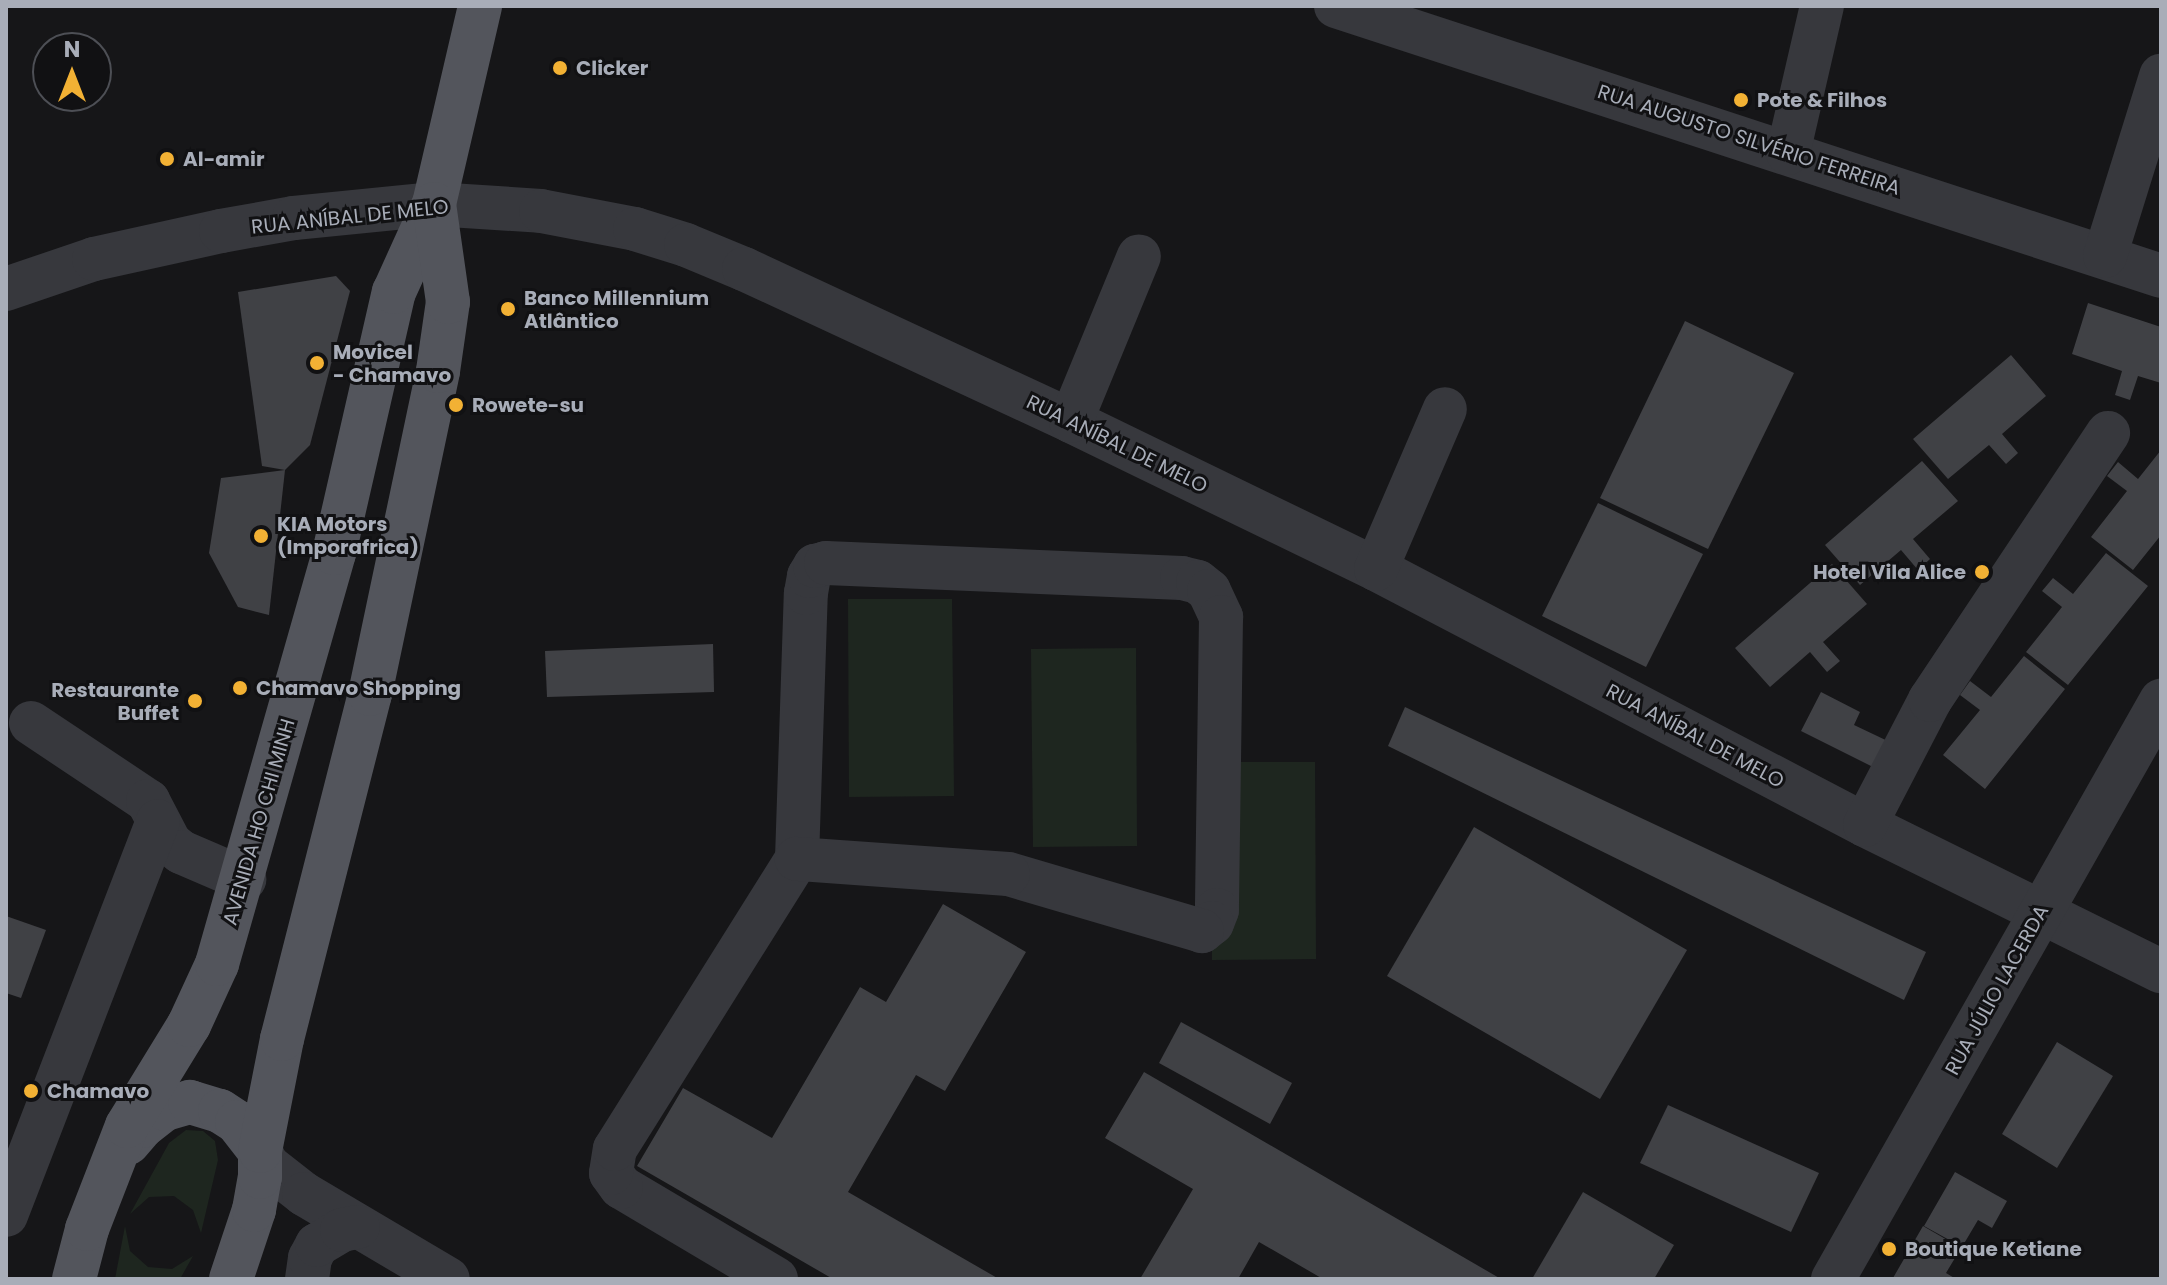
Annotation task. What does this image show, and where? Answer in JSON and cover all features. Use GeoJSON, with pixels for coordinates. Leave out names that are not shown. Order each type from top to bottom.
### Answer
{"type":"FeatureCollection","features":[{"type":"Feature","properties":{"kind":"main road"},"geometry":{"type":"LineString","coordinates":[[231,1279],[254,1210],[260,1177],[260,1151],[315,901],[370,694],[440,359],[448,302],[434,204],[480,6]]}},
{"type":"Feature","properties":{"kind":"main road","name":"AVENIDA HO CHI MINH"},"geometry":{"type":"LineString","coordinates":[[74,1279],[87,1229],[127,1126],[200,1004],[244,879],[334,553],[394,292],[434,204]]}},
{"type":"Feature","properties":{"kind":"main road"},"geometry":{"type":"LineString","coordinates":[[111,1168],[143,1126],[165,1109],[190,1102],[220,1111],[237,1122],[260,1151]]}},
{"type":"Feature","properties":{"kind":"street","name":"RUA AUGUSTO SILVÉRIO FERREIRA"},"geometry":{"type":"LineString","coordinates":[[1336,6],[2161,276]]}},
{"type":"Feature","properties":{"kind":"street"},"geometry":{"type":"LineString","coordinates":[[1788,153],[1822,6]]}},
{"type":"Feature","properties":{"kind":"street"},"geometry":{"type":"LineString","coordinates":[[2105,256],[2161,76]]}},
{"type":"Feature","properties":{"kind":"street","name":"RUA ANÍBAL DE MELO"},"geometry":{"type":"LineString","coordinates":[[6,289],[94,259],[221,231],[294,218],[434,204],[541,211],[635,229],[686,245],[1071,421],[1376,569],[1865,825],[2161,971]]}},
{"type":"Feature","properties":{"kind":"street"},"geometry":{"type":"LineString","coordinates":[[1071,421],[1139,256]]}},
{"type":"Feature","properties":{"kind":"street"},"geometry":{"type":"LineString","coordinates":[[1376,569],[1445,409]]}},
{"type":"Feature","properties":{"kind":"street"},"geometry":{"type":"LineString","coordinates":[[1865,825],[1930,700],[2108,433]]}},
{"type":"Feature","properties":{"kind":"street"},"geometry":{"type":"LineString","coordinates":[[776,1279],[621,1187],[611,1173],[615,1149],[797,859],[806,593],[815,566],[826,563],[1182,578],[1209,591],[1221,617],[1217,910],[1212,923],[1202,931],[1008,874],[797,859]]}},
{"type":"Feature","properties":{"kind":"street","name":"RUA JÚLIO LACERDA"},"geometry":{"type":"LineString","coordinates":[[1833,1279],[2161,701]]}},
{"type":"Feature","properties":{"kind":"street"},"geometry":{"type":"LineString","coordinates":[[31,723],[148,801],[170,843],[181,852],[244,879]]}},
{"type":"Feature","properties":{"kind":"street"},"geometry":{"type":"LineString","coordinates":[[6,1215],[158,821]]}},
{"type":"Feature","properties":{"kind":"street"},"geometry":{"type":"LineString","coordinates":[[260,1151],[267,1165],[282,1177],[358,1227],[448,1279]]}},
{"type":"Feature","properties":{"kind":"street"},"geometry":{"type":"LineString","coordinates":[[307,1279],[310,1258],[317,1245],[342,1230],[358,1227]]}},
{"type":"Feature","properties":{"kind":"shaded area"},"geometry":{"type":"Polygon","coordinates":[[[848,599],[952,599],[954,796],[849,797],[848,599]]]}},
{"type":"Feature","properties":{"kind":"shaded area"},"geometry":{"type":"Polygon","coordinates":[[[1136,648],[1137,846],[1033,847],[1031,649],[1136,648]]]}},
{"type":"Feature","properties":{"kind":"shaded area"},"geometry":{"type":"Polygon","coordinates":[[[1211,762],[1315,762],[1316,959],[1212,960],[1211,762]]]}},
{"type":"Feature","properties":{"kind":"shaded area"},"geometry":{"type":"Polygon","coordinates":[[[186,1130],[203,1131],[215,1141],[218,1160],[201,1233],[193,1210],[174,1196],[149,1197],[130,1214],[169,1143],[186,1130]]]}},
{"type":"Feature","properties":{"kind":"shaded area"},"geometry":{"type":"Polygon","coordinates":[[[125,1226],[130,1251],[148,1267],[172,1269],[193,1256],[180,1279],[115,1279],[125,1226]]]}},
{"type":"Feature","properties":{"kind":"building"},"geometry":{"type":"Polygon","coordinates":[[[336,276],[350,291],[310,445],[285,470],[262,466],[238,292],[336,276]]]}},
{"type":"Feature","properties":{"kind":"building"},"geometry":{"type":"Polygon","coordinates":[[[2088,303],[2161,327],[2161,383],[2138,376],[2130,400],[2115,395],[2122,371],[2072,354],[2088,303]]]}},
{"type":"Feature","properties":{"kind":"building"},"geometry":{"type":"Polygon","coordinates":[[[1685,321],[1794,373],[1708,549],[1600,498],[1685,321]]]}},
{"type":"Feature","properties":{"kind":"building"},"geometry":{"type":"Polygon","coordinates":[[[2011,355],[2046,396],[2002,434],[2018,453],[2006,464],[1989,445],[1948,479],[1913,439],[2011,355]]]}},
{"type":"Feature","properties":{"kind":"building"},"geometry":{"type":"Polygon","coordinates":[[[2161,450],[2161,535],[2133,570],[2091,537],[2127,491],[2107,476],[2118,462],[2138,479],[2161,450]]]}},
{"type":"Feature","properties":{"kind":"building"},"geometry":{"type":"Polygon","coordinates":[[[1922,461],[1958,501],[1913,539],[1930,559],[1918,570],[1901,550],[1860,585],[1825,545],[1922,461]]]}},
{"type":"Feature","properties":{"kind":"building"},"geometry":{"type":"Polygon","coordinates":[[[285,470],[269,615],[238,607],[209,553],[221,478],[285,470]]]}},
{"type":"Feature","properties":{"kind":"building"},"geometry":{"type":"Polygon","coordinates":[[[1598,503],[1703,554],[1646,667],[1542,616],[1598,503]]]}},
{"type":"Feature","properties":{"kind":"building"},"geometry":{"type":"Polygon","coordinates":[[[2106,553],[2148,586],[2068,685],[2026,652],[2062,607],[2042,591],[2053,578],[2073,594],[2106,553]]]}},
{"type":"Feature","properties":{"kind":"building"},"geometry":{"type":"Polygon","coordinates":[[[1832,564],[1867,604],[1823,642],[1840,661],[1827,672],[1810,652],[1770,687],[1735,648],[1832,564]]]}},
{"type":"Feature","properties":{"kind":"building"},"geometry":{"type":"Polygon","coordinates":[[[713,644],[714,692],[547,697],[545,651],[713,644]]]}},
{"type":"Feature","properties":{"kind":"building"},"geometry":{"type":"Polygon","coordinates":[[[2024,656],[2065,689],[1985,789],[1943,755],[1980,710],[1960,695],[1970,681],[1991,697],[2024,656]]]}},
{"type":"Feature","properties":{"kind":"building"},"geometry":{"type":"Polygon","coordinates":[[[1821,692],[1860,712],[1854,725],[1894,744],[1873,767],[1801,731],[1821,692]]]}},
{"type":"Feature","properties":{"kind":"building"},"geometry":{"type":"Polygon","coordinates":[[[1405,707],[1926,952],[1904,1000],[1388,746],[1405,707]]]}},
{"type":"Feature","properties":{"kind":"building"},"geometry":{"type":"Polygon","coordinates":[[[1474,827],[1687,950],[1600,1099],[1387,976],[1474,827]]]}},
{"type":"Feature","properties":{"kind":"building"},"geometry":{"type":"Polygon","coordinates":[[[943,904],[1026,952],[945,1091],[916,1075],[848,1192],[999,1279],[833,1279],[637,1166],[683,1088],[772,1138],[860,987],[886,1002],[943,904]]]}},
{"type":"Feature","properties":{"kind":"building"},"geometry":{"type":"Polygon","coordinates":[[[6,916],[46,930],[21,998],[6,993],[6,916]]]}},
{"type":"Feature","properties":{"kind":"building"},"geometry":{"type":"Polygon","coordinates":[[[1181,1022],[1292,1083],[1270,1124],[1159,1063],[1181,1022]]]}},
{"type":"Feature","properties":{"kind":"building"},"geometry":{"type":"Polygon","coordinates":[[[2057,1042],[2113,1076],[2057,1168],[2002,1134],[2057,1042]]]}},
{"type":"Feature","properties":{"kind":"building"},"geometry":{"type":"Polygon","coordinates":[[[1144,1072],[1501,1279],[1323,1279],[1259,1242],[1238,1279],[1140,1279],[1193,1189],[1105,1138],[1144,1072]]]}},
{"type":"Feature","properties":{"kind":"building"},"geometry":{"type":"Polygon","coordinates":[[[1668,1105],[1819,1173],[1791,1232],[1640,1163],[1668,1105]]]}},
{"type":"Feature","properties":{"kind":"building"},"geometry":{"type":"Polygon","coordinates":[[[1955,1172],[2007,1201],[1992,1228],[1978,1220],[1962,1247],[1924,1226],[1955,1172]]]}},
{"type":"Feature","properties":{"kind":"building"},"geometry":{"type":"Polygon","coordinates":[[[1583,1192],[1674,1245],[1654,1279],[1532,1279],[1583,1192]]]}},
{"type":"Feature","properties":{"kind":"building"},"geometry":{"type":"Polygon","coordinates":[[[1923,1226],[1961,1248],[1946,1273],[1956,1279],[1893,1278],[1923,1226]]]}},
{"type":"Feature","properties":{"kind":"place","name":"Clicker"},"geometry":{"type":"Point","coordinates":[560,68]}},
{"type":"Feature","properties":{"kind":"place","name":"Pote & Filhos"},"geometry":{"type":"Point","coordinates":[1741,100]}},
{"type":"Feature","properties":{"kind":"place","name":"Al-amir"},"geometry":{"type":"Point","coordinates":[167,159]}},
{"type":"Feature","properties":{"kind":"place","name":"Banco Millennium Atlântico"},"geometry":{"type":"Point","coordinates":[508,309]}},
{"type":"Feature","properties":{"kind":"place","name":"Movicel - Chamavo"},"geometry":{"type":"Point","coordinates":[317,363]}},
{"type":"Feature","properties":{"kind":"place","name":"Rowete-su"},"geometry":{"type":"Point","coordinates":[456,405]}},
{"type":"Feature","properties":{"kind":"place","name":"KIA Motors (Imporafrica)"},"geometry":{"type":"Point","coordinates":[261,536]}},
{"type":"Feature","properties":{"kind":"place","name":"Hotel Vila Alice"},"geometry":{"type":"Point","coordinates":[1982,572]}},
{"type":"Feature","properties":{"kind":"place","name":"Chamavo Shopping"},"geometry":{"type":"Point","coordinates":[240,688]}},
{"type":"Feature","properties":{"kind":"place","name":"Restaurante Buffet"},"geometry":{"type":"Point","coordinates":[195,701]}},
{"type":"Feature","properties":{"kind":"place","name":"Chamavo"},"geometry":{"type":"Point","coordinates":[31,1091]}},
{"type":"Feature","properties":{"kind":"place","name":"Boutique Ketiane"},"geometry":{"type":"Point","coordinates":[1889,1249]}}]}
